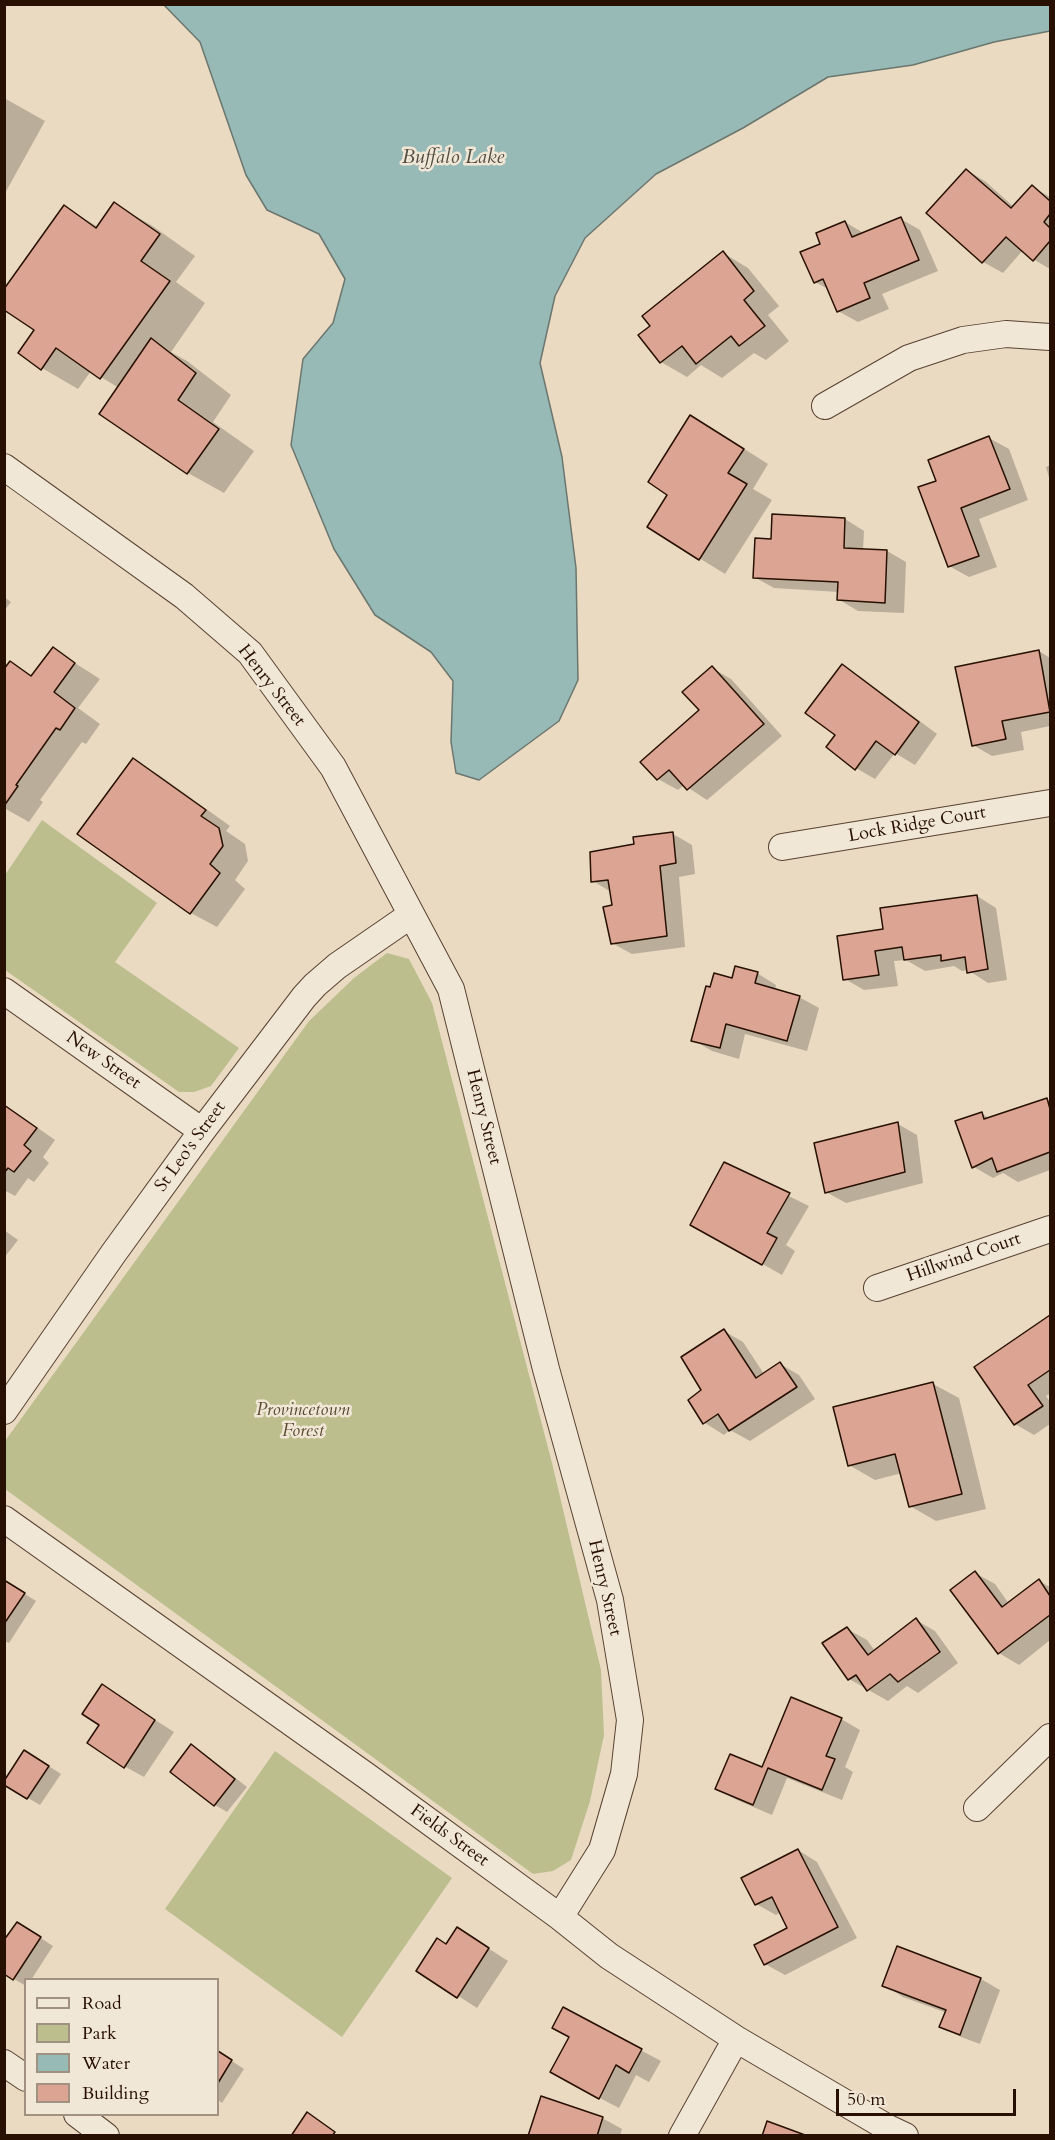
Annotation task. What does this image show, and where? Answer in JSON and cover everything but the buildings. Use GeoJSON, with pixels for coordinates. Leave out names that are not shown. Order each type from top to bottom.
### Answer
{"type":"FeatureCollection","features":[{"type":"Feature","properties":{"kind":"street"},"geometry":{"type":"LineString","coordinates":[[825,406],[909,358],[963,340],[1006,334],[1050,337]]}},
{"type":"Feature","properties":{"kind":"street","name":"Henry Street"},"geometry":{"type":"LineString","coordinates":[[4,467],[184,596],[250,653],[333,766],[451,989],[543,1357],[610,1600],[630,1720],[624,1774],[602,1850],[560,1917]]}},
{"type":"Feature","properties":{"kind":"street","name":"Lock Ridge Court"},"geometry":{"type":"LineString","coordinates":[[782,847],[1050,803]]}},
{"type":"Feature","properties":{"kind":"street","name":"St Leo's Street"},"geometry":{"type":"LineString","coordinates":[[4,1411],[202,1131],[315,985],[337,966],[411,915]]}},
{"type":"Feature","properties":{"kind":"street","name":"New Street"},"geometry":{"type":"LineString","coordinates":[[4,991],[202,1131]]}},
{"type":"Feature","properties":{"kind":"street","name":"Hillwind Court"},"geometry":{"type":"LineString","coordinates":[[877,1288],[1050,1229]]}},
{"type":"Feature","properties":{"kind":"street","name":"Fields Street"},"geometry":{"type":"LineString","coordinates":[[4,1519],[368,1777],[560,1917],[609,1956],[736,2039],[905,2136]]}},
{"type":"Feature","properties":{"kind":"street"},"geometry":{"type":"LineString","coordinates":[[977,1808],[1050,1737]]}},
{"type":"Feature","properties":{"kind":"street"},"geometry":{"type":"LineString","coordinates":[[682,2136],[736,2039]]}},
{"type":"Feature","properties":{"kind":"street"},"geometry":{"type":"LineString","coordinates":[[4,2063],[24,2077]]}},
{"type":"Feature","properties":{"kind":"street"},"geometry":{"type":"LineString","coordinates":[[78,2116],[106,2136]]}},
{"type":"Feature","properties":{"kind":"green space"},"geometry":{"type":"Polygon","coordinates":[[[42,820],[157,903],[115,962],[239,1048],[211,1086],[194,1092],[179,1092],[5,970],[5,875],[42,820]]]}},
{"type":"Feature","properties":{"kind":"green space","name":"Provincetown Forest"},"geometry":{"type":"Polygon","coordinates":[[[387,953],[409,959],[432,1003],[552,1463],[601,1670],[604,1735],[590,1801],[571,1860],[553,1871],[533,1874],[5,1489],[5,1441],[309,1021],[354,978],[387,953]]]}},
{"type":"Feature","properties":{"kind":"green space"},"geometry":{"type":"Polygon","coordinates":[[[275,1751],[452,1878],[342,2037],[165,1909],[275,1751]]]}},
{"type":"Feature","properties":{"kind":"water","name":"Buffalo Lake"},"geometry":{"type":"Polygon","coordinates":[[[1050,4],[1050,31],[994,42],[913,65],[828,77],[743,128],[656,174],[585,238],[555,296],[540,363],[562,457],[576,568],[578,680],[559,721],[479,780],[456,773],[451,742],[453,681],[431,652],[375,615],[334,549],[291,445],[303,359],[333,323],[345,279],[319,234],[267,210],[246,175],[200,42],[164,5],[1050,4]]]}}]}
